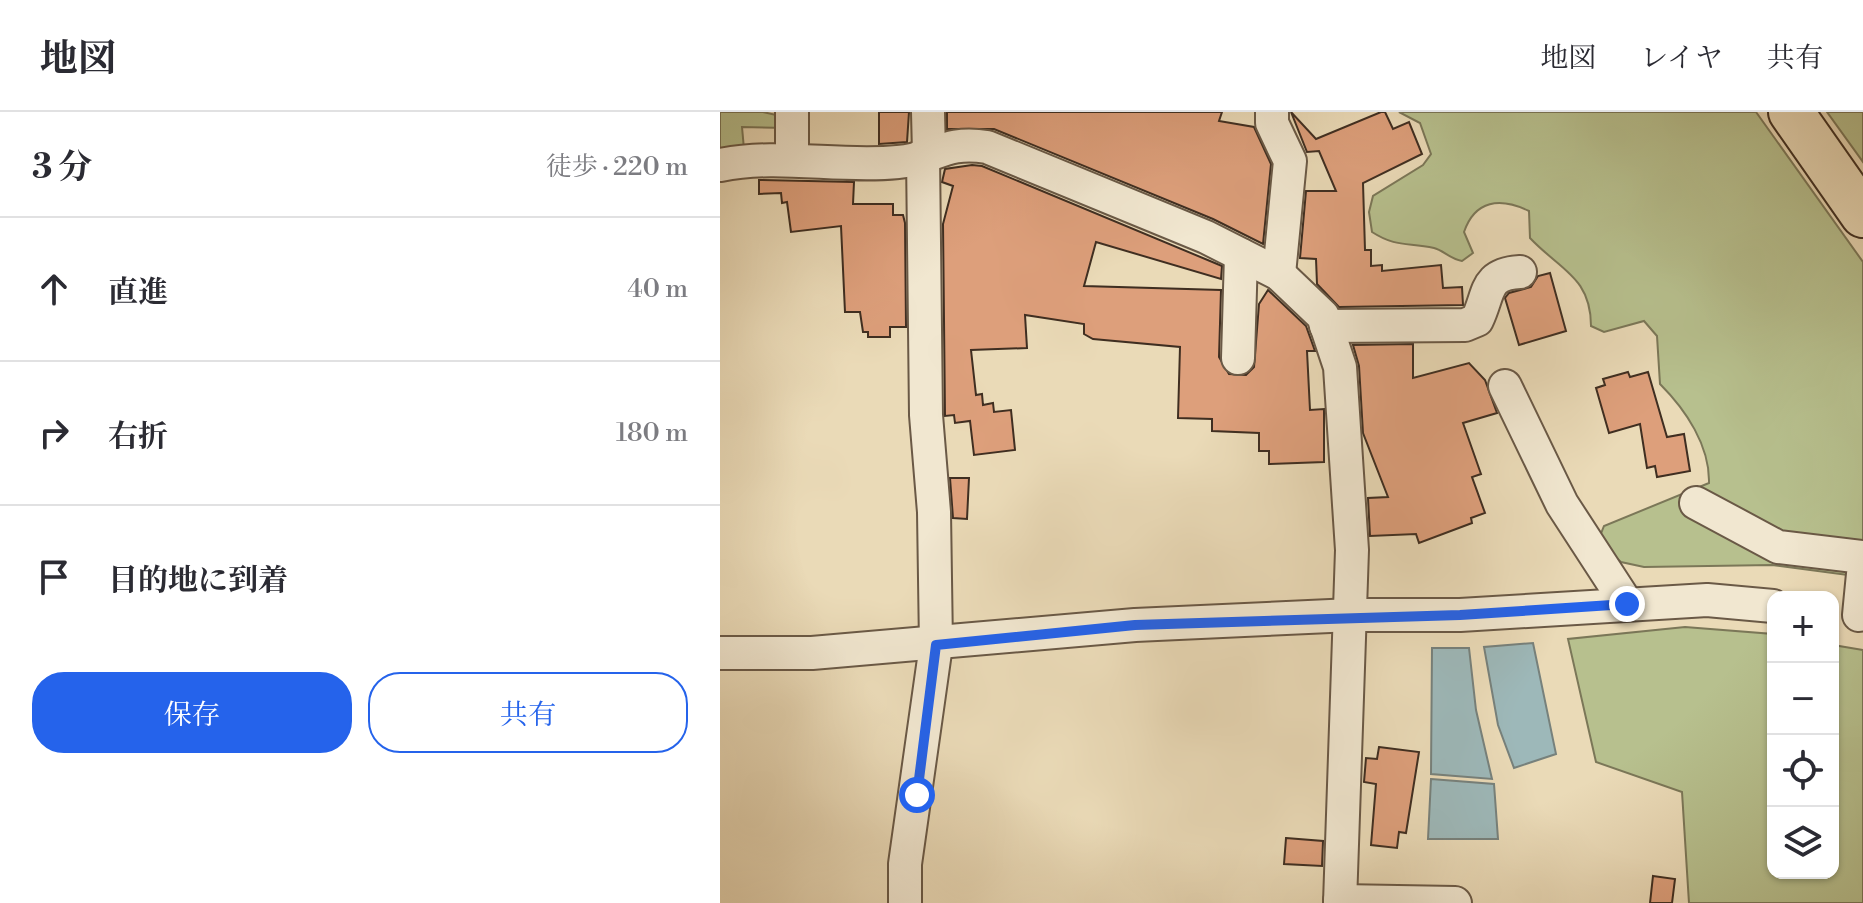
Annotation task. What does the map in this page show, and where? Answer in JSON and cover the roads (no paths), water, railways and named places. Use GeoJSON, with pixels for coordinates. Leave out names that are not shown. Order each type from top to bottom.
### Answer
{"type":"FeatureCollection","features":[{"type":"Feature","properties":{"kind":"highway"},"geometry":{"type":"LineString","coordinates":[[1791,112],[1863,215]]}},
{"type":"Feature","properties":{"kind":"street"},"geometry":{"type":"LineString","coordinates":[[792,112],[792,160]]}},
{"type":"Feature","properties":{"kind":"street"},"geometry":{"type":"LineString","coordinates":[[905,903],[905,864],[936,645],[934,512],[926,415],[928,112]]}},
{"type":"Feature","properties":{"kind":"street"},"geometry":{"type":"LineString","coordinates":[[1272,112],[1272,123],[1290,161],[1279,274]]}},
{"type":"Feature","properties":{"kind":"street"},"geometry":{"type":"LineString","coordinates":[[720,165],[749,159],[900,162],[960,142],[987,147],[1059,174],[1279,274],[1323,316],[1340,367],[1352,550],[1340,902],[1455,903]]}},
{"type":"Feature","properties":{"kind":"street"},"geometry":{"type":"LineString","coordinates":[[1238,358],[1241,255]]}},
{"type":"Feature","properties":{"kind":"street"},"geometry":{"type":"LineString","coordinates":[[1326,326],[1465,325],[1477,320],[1491,281],[1502,273],[1520,272]]}},
{"type":"Feature","properties":{"kind":"street"},"geometry":{"type":"LineString","coordinates":[[1505,386],[1562,504],[1627,604]]}},
{"type":"Feature","properties":{"kind":"street"},"geometry":{"type":"LineString","coordinates":[[1696,503],[1778,547],[1863,557]]}},
{"type":"Feature","properties":{"kind":"street"},"geometry":{"type":"LineString","coordinates":[[1852,614],[1863,574]]}},
{"type":"Feature","properties":{"kind":"street"},"geometry":{"type":"LineString","coordinates":[[720,653],[812,653],[936,645],[1135,625],[1352,615],[1460,615],[1707,600],[1767,605]]}},
{"type":"Feature","properties":{"kind":"water"},"geometry":{"type":"Polygon","coordinates":[[[1533,643],[1556,754],[1514,768],[1498,725],[1484,647],[1533,643]]]}},
{"type":"Feature","properties":{"kind":"water"},"geometry":{"type":"Polygon","coordinates":[[[1432,648],[1469,648],[1476,710],[1492,779],[1431,774],[1432,648]]]}},
{"type":"Feature","properties":{"kind":"water"},"geometry":{"type":"Polygon","coordinates":[[[1431,779],[1494,784],[1498,839],[1428,839],[1431,779]]]}}]}
